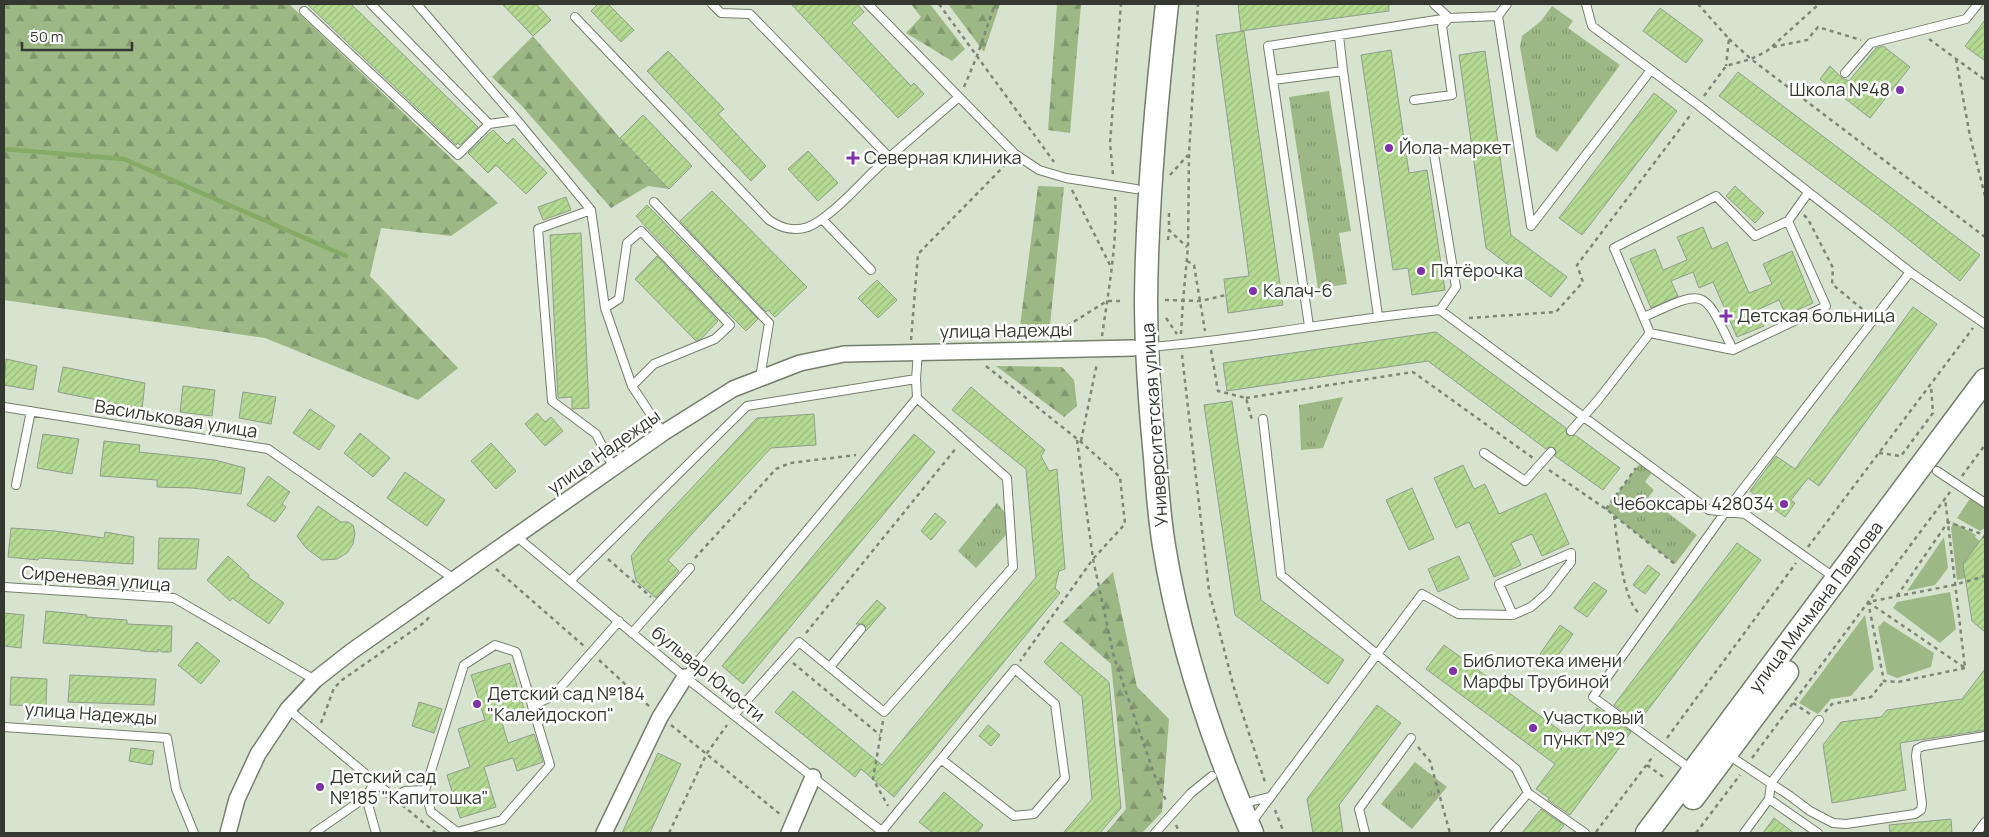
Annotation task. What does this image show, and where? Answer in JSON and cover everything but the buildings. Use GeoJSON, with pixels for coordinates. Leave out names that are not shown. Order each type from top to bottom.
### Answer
{"type":"FeatureCollection","features":[{"type":"Feature","properties":{"kind":"main road","name":"Университетская улица"},"geometry":{"type":"LineString","coordinates":[[1152,4],[1125,192],[1140,347],[1143,504],[1154,571],[1170,645],[1192,721],[1219,773],[1243,832]]}},
{"type":"Feature","properties":{"kind":"main road","name":"Университетская улица"},"geometry":{"type":"LineString","coordinates":[[1140,347],[1146,300],[1156,99],[1167,4]]}},
{"type":"Feature","properties":{"kind":"main road","name":"улица Мичмана Павлова"},"geometry":{"type":"LineString","coordinates":[[1667,833],[1720,749],[1843,584],[1985,380]]}},
{"type":"Feature","properties":{"kind":"main road","name":"улица Мичмана Павлова"},"geometry":{"type":"LineString","coordinates":[[1843,584],[1937,471],[1985,406]]}},
{"type":"Feature","properties":{"kind":"main road","name":"улица Мичмана Павлова"},"geometry":{"type":"LineString","coordinates":[[1647,833],[1693,771],[1720,749]]}},
{"type":"Feature","properties":{"kind":"street","name":"улица Надежды"},"geometry":{"type":"LineString","coordinates":[[228,833],[237,799],[258,754],[288,709],[315,680],[454,578],[663,433],[733,389],[800,364],[844,354],[1140,347]]}},
{"type":"Feature","properties":{"kind":"street"},"geometry":{"type":"LineString","coordinates":[[604,833],[660,717],[685,677]]}},
{"type":"Feature","properties":{"kind":"street"},"geometry":{"type":"LineString","coordinates":[[791,829],[813,777]]}},
{"type":"Feature","properties":{"kind":"lane"},"geometry":{"type":"LineString","coordinates":[[371,4],[489,124]]}},
{"type":"Feature","properties":{"kind":"lane"},"geometry":{"type":"LineString","coordinates":[[417,4],[517,120],[591,210],[605,308],[632,386],[663,433]]}},
{"type":"Feature","properties":{"kind":"lane"},"geometry":{"type":"LineString","coordinates":[[712,4],[721,13],[750,14],[889,157]]}},
{"type":"Feature","properties":{"kind":"lane"},"geometry":{"type":"LineString","coordinates":[[868,4],[1016,154],[1039,170],[1125,192]]}},
{"type":"Feature","properties":{"kind":"lane"},"geometry":{"type":"LineString","coordinates":[[1434,4],[1449,18]]}},
{"type":"Feature","properties":{"kind":"lane"},"geometry":{"type":"LineString","coordinates":[[1507,4],[1498,16],[1531,226],[1651,70]]}},
{"type":"Feature","properties":{"kind":"lane"},"geometry":{"type":"LineString","coordinates":[[1586,4],[1592,26],[1698,105],[1910,272],[1985,324]]}},
{"type":"Feature","properties":{"kind":"lane"},"geometry":{"type":"LineString","coordinates":[[1845,73],[1871,42],[1966,19],[1978,4]]}},
{"type":"Feature","properties":{"kind":"lane"},"geometry":{"type":"LineString","coordinates":[[304,11],[458,155],[489,124],[517,120]]}},
{"type":"Feature","properties":{"kind":"lane"},"geometry":{"type":"LineString","coordinates":[[1309,326],[1268,46],[1449,18],[1498,16]]}},
{"type":"Feature","properties":{"kind":"lane"},"geometry":{"type":"LineString","coordinates":[[575,18],[769,220],[780,227],[794,230],[809,227],[822,219],[889,157],[959,97]]}},
{"type":"Feature","properties":{"kind":"lane"},"geometry":{"type":"LineString","coordinates":[[1414,100],[1452,95],[1442,26],[1449,18]]}},
{"type":"Feature","properties":{"kind":"lane"},"geometry":{"type":"LineString","coordinates":[[1339,36],[1378,316]]}},
{"type":"Feature","properties":{"kind":"lane"},"geometry":{"type":"LineString","coordinates":[[1273,80],[1343,71]]}},
{"type":"Feature","properties":{"kind":"lane"},"geometry":{"type":"LineString","coordinates":[[1434,154],[1456,287],[1440,310]]}},
{"type":"Feature","properties":{"kind":"lane"},"geometry":{"type":"LineString","coordinates":[[1650,333],[1614,248],[1716,196],[1755,236],[1788,221],[1808,193]]}},
{"type":"Feature","properties":{"kind":"lane"},"geometry":{"type":"LineString","coordinates":[[654,202],[768,323],[760,378]]}},
{"type":"Feature","properties":{"kind":"lane"},"geometry":{"type":"LineString","coordinates":[[591,210],[538,229],[552,401],[596,434],[614,467]]}},
{"type":"Feature","properties":{"kind":"lane"},"geometry":{"type":"LineString","coordinates":[[822,219],[871,270]]}},
{"type":"Feature","properties":{"kind":"lane"},"geometry":{"type":"LineString","coordinates":[[1650,333],[1733,350],[1826,306],[1788,221]]}},
{"type":"Feature","properties":{"kind":"lane"},"geometry":{"type":"LineString","coordinates":[[605,308],[619,300],[627,243],[641,231],[730,325],[715,339],[654,364],[632,386]]}},
{"type":"Feature","properties":{"kind":"lane"},"geometry":{"type":"LineString","coordinates":[[1693,771],[1593,697],[1726,511],[1910,272]]}},
{"type":"Feature","properties":{"kind":"lane"},"geometry":{"type":"LineString","coordinates":[[1644,317],[1689,298],[1700,298],[1707,301],[1714,310],[1733,350]]}},
{"type":"Feature","properties":{"kind":"lane"},"geometry":{"type":"LineString","coordinates":[[1140,347],[1210,345],[1309,326],[1378,316],[1440,310],[1709,510],[1745,514],[1843,584]]}},
{"type":"Feature","properties":{"kind":"lane"},"geometry":{"type":"LineString","coordinates":[[1571,431],[1650,333]]}},
{"type":"Feature","properties":{"kind":"lane"},"geometry":{"type":"LineString","coordinates":[[685,677],[917,398],[914,352]]}},
{"type":"Feature","properties":{"kind":"lane"},"geometry":{"type":"LineString","coordinates":[[570,581],[748,406],[916,378]]}},
{"type":"Feature","properties":{"kind":"lane"},"geometry":{"type":"LineString","coordinates":[[734,715],[799,642],[884,712],[1013,567],[1007,478],[917,398]]}},
{"type":"Feature","properties":{"kind":"lane","name":"Васильковая улица"},"geometry":{"type":"LineString","coordinates":[[4,407],[268,449],[454,578]]}},
{"type":"Feature","properties":{"kind":"lane"},"geometry":{"type":"LineString","coordinates":[[16,485],[31,411]]}},
{"type":"Feature","properties":{"kind":"lane"},"geometry":{"type":"LineString","coordinates":[[1263,419],[1281,575],[1516,769],[1528,793],[1585,833]]}},
{"type":"Feature","properties":{"kind":"lane"},"geometry":{"type":"LineString","coordinates":[[1484,453],[1525,481],[1551,452]]}},
{"type":"Feature","properties":{"kind":"lane"},"geometry":{"type":"LineString","coordinates":[[1937,471],[1985,503]]}},
{"type":"Feature","properties":{"kind":"lane","name":"бульвар Юности"},"geometry":{"type":"LineString","coordinates":[[516,536],[685,677],[883,832]]}},
{"type":"Feature","properties":{"kind":"lane"},"geometry":{"type":"LineString","coordinates":[[1243,832],[1268,794],[1378,656],[1422,594],[1458,614],[1513,615],[1531,607],[1547,593],[1571,562],[1571,553],[1499,584],[1513,615]]}},
{"type":"Feature","properties":{"kind":"lane"},"geometry":{"type":"LineString","coordinates":[[632,633],[690,568]]}},
{"type":"Feature","properties":{"kind":"lane","name":"Сиреневая улица"},"geometry":{"type":"LineString","coordinates":[[4,587],[174,598],[315,680]]}},
{"type":"Feature","properties":{"kind":"lane"},"geometry":{"type":"LineString","coordinates":[[532,706],[553,696],[619,622]]}},
{"type":"Feature","properties":{"kind":"lane"},"geometry":{"type":"LineString","coordinates":[[830,668],[861,628]]}},
{"type":"Feature","properties":{"kind":"lane"},"geometry":{"type":"LineString","coordinates":[[495,645],[516,652],[550,765],[502,820],[457,832],[431,812],[425,790],[464,665],[495,645]]}},
{"type":"Feature","properties":{"kind":"lane"},"geometry":{"type":"LineString","coordinates":[[883,832],[894,816],[1015,669],[1055,704],[1065,778],[1034,814],[1014,816],[941,759]]}},
{"type":"Feature","properties":{"kind":"lane"},"geometry":{"type":"LineString","coordinates":[[288,709],[393,797],[406,791],[425,790]]}},
{"type":"Feature","properties":{"kind":"lane"},"geometry":{"type":"LineString","coordinates":[[1744,833],[1769,799],[1771,783],[1819,720]]}},
{"type":"Feature","properties":{"kind":"lane","name":"улица Надежды"},"geometry":{"type":"LineString","coordinates":[[4,727],[167,738],[176,789],[194,833]]}},
{"type":"Feature","properties":{"kind":"lane"},"geometry":{"type":"LineString","coordinates":[[1720,749],[1810,811],[1833,823],[1846,824],[1915,814],[1921,810],[1922,804],[1916,756],[1917,749],[1922,746],[1985,736]]}},
{"type":"Feature","properties":{"kind":"lane"},"geometry":{"type":"LineString","coordinates":[[1366,833],[1359,809],[1411,738]]}},
{"type":"Feature","properties":{"kind":"lane"},"geometry":{"type":"LineString","coordinates":[[1155,833],[1190,793],[1219,773]]}},
{"type":"Feature","properties":{"kind":"lane"},"geometry":{"type":"LineString","coordinates":[[314,833],[366,797],[374,783]]}},
{"type":"Feature","properties":{"kind":"lane"},"geometry":{"type":"LineString","coordinates":[[1494,833],[1528,793]]}},
{"type":"Feature","properties":{"kind":"lane"},"geometry":{"type":"LineString","coordinates":[[1233,807],[1268,794]]}},
{"type":"Feature","properties":{"kind":"lane"},"geometry":{"type":"LineString","coordinates":[[366,797],[376,833]]}},
{"type":"Feature","properties":{"kind":"lane"},"geometry":{"type":"LineString","coordinates":[[1769,799],[1818,833]]}},
{"type":"Feature","properties":{"kind":"lane"},"geometry":{"type":"LineString","coordinates":[[1977,833],[1985,822]]}},
{"type":"Feature","properties":{"kind":"path"},"geometry":{"type":"LineString","coordinates":[[939,4],[1066,178],[1111,266]]}},
{"type":"Feature","properties":{"kind":"path"},"geometry":{"type":"LineString","coordinates":[[959,97],[977,56],[995,4]]}},
{"type":"Feature","properties":{"kind":"path"},"geometry":{"type":"LineString","coordinates":[[1114,178],[1110,143],[1121,4]]}},
{"type":"Feature","properties":{"kind":"path"},"geometry":{"type":"LineString","coordinates":[[1161,312],[1181,339],[1188,247],[1188,154],[1198,4]]}},
{"type":"Feature","properties":{"kind":"path"},"geometry":{"type":"LineString","coordinates":[[1698,4],[1729,39],[1751,59],[1985,237]]}},
{"type":"Feature","properties":{"kind":"path"},"geometry":{"type":"LineString","coordinates":[[1726,66],[1751,59],[1771,47],[1819,4]]}},
{"type":"Feature","properties":{"kind":"path"},"geometry":{"type":"LineString","coordinates":[[1771,47],[1807,40],[1818,27],[1871,42]]}},
{"type":"Feature","properties":{"kind":"path"},"geometry":{"type":"LineString","coordinates":[[1918,31],[1985,80]]}},
{"type":"Feature","properties":{"kind":"path"},"geometry":{"type":"LineString","coordinates":[[1452,319],[1556,312],[1582,282],[1577,265],[1726,66],[1729,39]]}},
{"type":"Feature","properties":{"kind":"path"},"geometry":{"type":"LineString","coordinates":[[1956,59],[1970,136],[1985,196]]}},
{"type":"Feature","properties":{"kind":"path"},"geometry":{"type":"LineString","coordinates":[[914,352],[918,254],[1016,154]]}},
{"type":"Feature","properties":{"kind":"path"},"geometry":{"type":"LineString","coordinates":[[1169,176],[1188,154]]}},
{"type":"Feature","properties":{"kind":"path"},"geometry":{"type":"LineString","coordinates":[[1102,336],[1116,209],[1125,192]]}},
{"type":"Feature","properties":{"kind":"path"},"geometry":{"type":"LineString","coordinates":[[1797,209],[1808,219],[1833,268],[1832,284],[1874,319]]}},
{"type":"Feature","properties":{"kind":"path"},"geometry":{"type":"LineString","coordinates":[[1169,212],[1169,230],[1188,247]]}},
{"type":"Feature","properties":{"kind":"path"},"geometry":{"type":"LineString","coordinates":[[1187,261],[1194,265],[1201,301],[1203,328],[1210,345],[1218,391],[1246,398],[1413,372],[1606,509],[1683,571]]}},
{"type":"Feature","properties":{"kind":"path"},"geometry":{"type":"LineString","coordinates":[[1161,300],[1201,301],[1226,295]]}},
{"type":"Feature","properties":{"kind":"path"},"geometry":{"type":"LineString","coordinates":[[1106,302],[1122,301]]}},
{"type":"Feature","properties":{"kind":"path"},"geometry":{"type":"LineString","coordinates":[[1807,549],[1976,325]]}},
{"type":"Feature","properties":{"kind":"path"},"geometry":{"type":"LineString","coordinates":[[1182,351],[1209,591],[1234,688],[1268,794]]}},
{"type":"Feature","properties":{"kind":"path"},"geometry":{"type":"LineString","coordinates":[[1081,442],[1098,358]]}},
{"type":"Feature","properties":{"kind":"path"},"geometry":{"type":"LineString","coordinates":[[981,362],[1081,442],[1120,477],[1123,504],[1125,524],[1093,559],[1015,669]]}},
{"type":"Feature","properties":{"kind":"path"},"geometry":{"type":"LineString","coordinates":[[1879,454],[1901,456],[1933,413],[1931,386]]}},
{"type":"Feature","properties":{"kind":"path"},"geometry":{"type":"LineString","coordinates":[[1246,398],[1252,420],[1263,419]]}},
{"type":"Feature","properties":{"kind":"path"},"geometry":{"type":"LineString","coordinates":[[799,642],[963,439]]}},
{"type":"Feature","properties":{"kind":"path"},"geometry":{"type":"LineString","coordinates":[[1077,440],[1093,559],[1114,657],[1154,774],[1167,803]]}},
{"type":"Feature","properties":{"kind":"path"},"geometry":{"type":"LineString","coordinates":[[1961,478],[1985,445]]}},
{"type":"Feature","properties":{"kind":"path"},"geometry":{"type":"LineString","coordinates":[[690,568],[696,554],[776,469],[790,463],[871,454]]}},
{"type":"Feature","properties":{"kind":"path"},"geometry":{"type":"LineString","coordinates":[[1606,509],[1642,460]]}},
{"type":"Feature","properties":{"kind":"path"},"geometry":{"type":"LineString","coordinates":[[1749,762],[1951,491]]}},
{"type":"Feature","properties":{"kind":"path"},"geometry":{"type":"LineString","coordinates":[[1945,498],[1965,668]]}},
{"type":"Feature","properties":{"kind":"path"},"geometry":{"type":"LineString","coordinates":[[1614,515],[1624,581],[1633,609]]}},
{"type":"Feature","properties":{"kind":"path"},"geometry":{"type":"LineString","coordinates":[[1948,522],[1979,533],[1985,538]]}},
{"type":"Feature","properties":{"kind":"path"},"geometry":{"type":"LineString","coordinates":[[1896,597],[1948,522]]}},
{"type":"Feature","properties":{"kind":"path"},"geometry":{"type":"LineString","coordinates":[[600,552],[659,603]]}},
{"type":"Feature","properties":{"kind":"path"},"geometry":{"type":"LineString","coordinates":[[1664,741],[1800,557]]}},
{"type":"Feature","properties":{"kind":"path"},"geometry":{"type":"LineString","coordinates":[[484,558],[592,653],[660,717],[707,753],[791,829]]}},
{"type":"Feature","properties":{"kind":"path"},"geometry":{"type":"LineString","coordinates":[[1868,602],[1954,585],[1985,576]]}},
{"type":"Feature","properties":{"kind":"path"},"geometry":{"type":"LineString","coordinates":[[1868,602],[1965,668]]}},
{"type":"Feature","properties":{"kind":"path"},"geometry":{"type":"LineString","coordinates":[[1868,602],[1884,681]]}},
{"type":"Feature","properties":{"kind":"path"},"geometry":{"type":"LineString","coordinates":[[317,734],[334,688],[342,680],[425,622],[435,611]]}},
{"type":"Feature","properties":{"kind":"path"},"geometry":{"type":"LineString","coordinates":[[786,657],[880,735]]}},
{"type":"Feature","properties":{"kind":"path"},"geometry":{"type":"LineString","coordinates":[[1884,681],[1898,682],[1965,668]]}},
{"type":"Feature","properties":{"kind":"path"},"geometry":{"type":"LineString","coordinates":[[1793,703],[1819,720],[1832,704],[1871,697],[1884,681]]}},
{"type":"Feature","properties":{"kind":"path"},"geometry":{"type":"LineString","coordinates":[[884,712],[873,779],[894,816]]}},
{"type":"Feature","properties":{"kind":"path"},"geometry":{"type":"LineString","coordinates":[[669,833],[707,753],[734,715]]}},
{"type":"Feature","properties":{"kind":"path"},"geometry":{"type":"LineString","coordinates":[[1411,738],[1430,762],[1450,833]]}},
{"type":"Feature","properties":{"kind":"path"},"geometry":{"type":"LineString","coordinates":[[1596,832],[1657,751]]}},
{"type":"Feature","properties":{"kind":"path"},"geometry":{"type":"LineString","coordinates":[[1647,765],[1672,783]]}},
{"type":"Feature","properties":{"kind":"path"},"geometry":{"type":"LineString","coordinates":[[1696,833],[1742,771]]}},
{"type":"Feature","properties":{"kind":"path"},"geometry":{"type":"LineString","coordinates":[[393,797],[436,833]]}},
{"type":"Feature","properties":{"kind":"path"},"geometry":{"type":"LineString","coordinates":[[1273,806],[1284,833]]}},
{"type":"Feature","properties":{"kind":"path"},"geometry":{"type":"LineString","coordinates":[[1175,822],[1180,833]]}},
{"type":"Feature","properties":{"kind":"green space"},"geometry":{"type":"Polygon","coordinates":[[[4,4],[289,4],[498,203],[451,236],[381,228],[370,276],[458,368],[418,400],[265,338],[4,300],[4,4]]]}},
{"type":"Feature","properties":{"kind":"green space"},"geometry":{"type":"Polygon","coordinates":[[[911,4],[930,4],[965,49],[952,61],[906,33],[921,17],[911,4]]]}},
{"type":"Feature","properties":{"kind":"green space"},"geometry":{"type":"Polygon","coordinates":[[[948,4],[1000,4],[984,52],[948,4]]]}},
{"type":"Feature","properties":{"kind":"green space"},"geometry":{"type":"Polygon","coordinates":[[[1057,4],[1081,4],[1070,133],[1048,130],[1057,4]]]}},
{"type":"Feature","properties":{"kind":"green space"},"geometry":{"type":"Polygon","coordinates":[[[1552,6],[1573,21],[1568,28],[1620,65],[1557,152],[1536,137],[1520,47],[1522,36],[1541,21],[1552,6]]]}},
{"type":"Feature","properties":{"kind":"green space"},"geometry":{"type":"Polygon","coordinates":[[[533,36],[620,138],[669,189],[648,186],[611,208],[521,105],[492,77],[533,36]]]}},
{"type":"Feature","properties":{"kind":"green space"},"geometry":{"type":"Polygon","coordinates":[[[1329,91],[1351,231],[1339,233],[1347,284],[1318,289],[1289,97],[1329,91]]]}},
{"type":"Feature","properties":{"kind":"green space"},"geometry":{"type":"Polygon","coordinates":[[[1038,186],[1064,187],[1050,325],[1020,326],[1038,186]]]}},
{"type":"Feature","properties":{"kind":"green space"},"geometry":{"type":"Polygon","coordinates":[[[996,366],[1062,367],[1074,380],[1077,406],[1064,417],[996,366]]]}},
{"type":"Feature","properties":{"kind":"green space"},"geometry":{"type":"Polygon","coordinates":[[[1343,397],[1323,448],[1301,450],[1299,405],[1343,397]]]}},
{"type":"Feature","properties":{"kind":"green space"},"geometry":{"type":"Polygon","coordinates":[[[1640,463],[1652,472],[1645,482],[1654,490],[1648,498],[1697,535],[1675,564],[1606,509],[1640,463]]]}},
{"type":"Feature","properties":{"kind":"green space"},"geometry":{"type":"Polygon","coordinates":[[[1973,494],[1985,504],[1985,528],[1980,531],[1957,518],[1973,494]]]}},
{"type":"Feature","properties":{"kind":"green space"},"geometry":{"type":"Polygon","coordinates":[[[997,503],[1007,515],[1006,535],[976,568],[958,551],[997,503]]]}},
{"type":"Feature","properties":{"kind":"green space"},"geometry":{"type":"Polygon","coordinates":[[[1953,522],[1976,535],[1975,537],[1985,544],[1985,570],[1983,574],[1957,580],[1951,528],[1953,522]]]}},
{"type":"Feature","properties":{"kind":"green space"},"geometry":{"type":"Polygon","coordinates":[[[1944,537],[1948,568],[1935,585],[1907,591],[1944,537]]]}},
{"type":"Feature","properties":{"kind":"green space"},"geometry":{"type":"Polygon","coordinates":[[[1113,572],[1137,687],[1169,719],[1162,812],[1142,833],[1106,833],[1126,809],[1111,664],[1063,622],[1113,572]]]}},
{"type":"Feature","properties":{"kind":"green space"},"geometry":{"type":"Polygon","coordinates":[[[1950,592],[1956,629],[1940,643],[1893,608],[1897,602],[1950,592]]]}},
{"type":"Feature","properties":{"kind":"green space"},"geometry":{"type":"Polygon","coordinates":[[[1865,615],[1874,669],[1851,696],[1831,699],[1818,714],[1799,703],[1865,615]]]}},
{"type":"Feature","properties":{"kind":"green space"},"geometry":{"type":"Polygon","coordinates":[[[1884,621],[1934,653],[1931,667],[1897,678],[1887,674],[1878,627],[1884,621]]]}},
{"type":"Feature","properties":{"kind":"green space"},"geometry":{"type":"Polygon","coordinates":[[[1415,762],[1447,787],[1412,829],[1381,804],[1415,762]]]}},
{"type":"Feature","properties":{"kind":"waterway"},"geometry":{"type":"LineString","coordinates":[[4,149],[124,159],[346,256]]}},
{"type":"Feature","properties":{"kind":"place","name":"Школа №48"},"geometry":{"type":"Point","coordinates":[1900,90]}},
{"type":"Feature","properties":{"kind":"place","name":"Йола-маркет"},"geometry":{"type":"Point","coordinates":[1389,148]}},
{"type":"Feature","properties":{"kind":"place","name":"Северная клиника"},"geometry":{"type":"Point","coordinates":[853,158]}},
{"type":"Feature","properties":{"kind":"place","name":"Пятёрочка"},"geometry":{"type":"Point","coordinates":[1421,271]}},
{"type":"Feature","properties":{"kind":"place","name":"Калач-6"},"geometry":{"type":"Point","coordinates":[1253,291]}},
{"type":"Feature","properties":{"kind":"place","name":"Детская больница"},"geometry":{"type":"Point","coordinates":[1726,316]}},
{"type":"Feature","properties":{"kind":"place","name":"Чебоксары 428034"},"geometry":{"type":"Point","coordinates":[1784,504]}},
{"type":"Feature","properties":{"kind":"place","name":"Библиотека имени Марфы Трубиной"},"geometry":{"type":"Point","coordinates":[1453,671]}},
{"type":"Feature","properties":{"kind":"place","name":"Детский сад №184 \"Калейдоскоп\""},"geometry":{"type":"Point","coordinates":[477,704]}},
{"type":"Feature","properties":{"kind":"place","name":"Участковый пункт №2"},"geometry":{"type":"Point","coordinates":[1533,728]}},
{"type":"Feature","properties":{"kind":"place","name":"Детский сад №185 \"Капитошка\""},"geometry":{"type":"Point","coordinates":[320,787]}}]}
